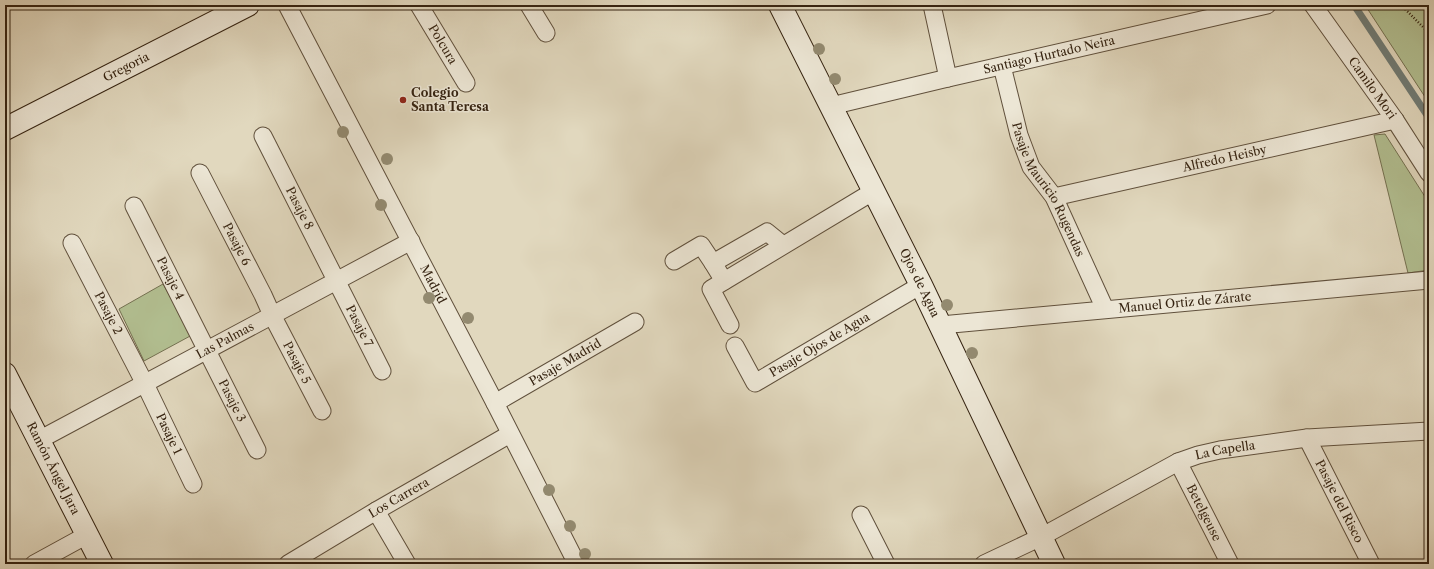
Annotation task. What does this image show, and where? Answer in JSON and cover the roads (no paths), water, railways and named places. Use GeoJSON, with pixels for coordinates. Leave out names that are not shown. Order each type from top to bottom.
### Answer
{"type":"FeatureCollection","features":[{"type":"Feature","properties":{"kind":"street","name":"Gregoria"},"geometry":{"type":"LineString","coordinates":[[5,129],[248,5]]}},
{"type":"Feature","properties":{"kind":"street","name":"Madrid"},"geometry":{"type":"LineString","coordinates":[[287,5],[496,403],[510,434],[577,564]]}},
{"type":"Feature","properties":{"kind":"street","name":"Polcura"},"geometry":{"type":"LineString","coordinates":[[419,5],[466,83]]}},
{"type":"Feature","properties":{"kind":"street"},"geometry":{"type":"LineString","coordinates":[[529,5],[546,33]]}},
{"type":"Feature","properties":{"kind":"street","name":"Ojos de Agua"},"geometry":{"type":"LineString","coordinates":[[780,5],[941,325],[1054,564]]}},
{"type":"Feature","properties":{"kind":"street"},"geometry":{"type":"LineString","coordinates":[[932,5],[948,78]]}},
{"type":"Feature","properties":{"kind":"street","name":"Santiago Hurtado Neira"},"geometry":{"type":"LineString","coordinates":[[831,106],[1267,5]]}},
{"type":"Feature","properties":{"kind":"street","name":"Camilo Mori"},"geometry":{"type":"LineString","coordinates":[[1313,5],[1395,120],[1429,173]]}},
{"type":"Feature","properties":{"kind":"street","name":"Pasaje Mauricio Rugendas"},"geometry":{"type":"LineString","coordinates":[[1002,66],[1019,135],[1031,166],[1054,197],[1105,309]]}},
{"type":"Feature","properties":{"kind":"street","name":"Alfredo Heisby"},"geometry":{"type":"LineString","coordinates":[[1054,197],[1395,120]]}},
{"type":"Feature","properties":{"kind":"street","name":"Pasaje 8"},"geometry":{"type":"LineString","coordinates":[[263,136],[337,281]]}},
{"type":"Feature","properties":{"kind":"street","name":"Pasaje 6"},"geometry":{"type":"LineString","coordinates":[[200,173],[272,315]]}},
{"type":"Feature","properties":{"kind":"street"},"geometry":{"type":"LineString","coordinates":[[730,325],[711,289],[874,191]]}},
{"type":"Feature","properties":{"kind":"street","name":"Pasaje 4"},"geometry":{"type":"LineString","coordinates":[[134,206],[208,351]]}},
{"type":"Feature","properties":{"kind":"street"},"geometry":{"type":"LineString","coordinates":[[713,263],[767,232],[783,246]]}},
{"type":"Feature","properties":{"kind":"street","name":"Las Palmas"},"geometry":{"type":"LineString","coordinates":[[39,440],[208,351],[411,241]]}},
{"type":"Feature","properties":{"kind":"street","name":"Pasaje 2"},"geometry":{"type":"LineString","coordinates":[[72,243],[145,384]]}},
{"type":"Feature","properties":{"kind":"street"},"geometry":{"type":"LineString","coordinates":[[674,261],[701,244],[724,281]]}},
{"type":"Feature","properties":{"kind":"street","name":"Manuel Ortiz de Zárate"},"geometry":{"type":"LineString","coordinates":[[941,325],[1429,280]]}},
{"type":"Feature","properties":{"kind":"street","name":"Pasaje 7"},"geometry":{"type":"LineString","coordinates":[[337,281],[382,371]]}},
{"type":"Feature","properties":{"kind":"street","name":"Pasaje Ojos de Agua"},"geometry":{"type":"LineString","coordinates":[[735,346],[755,383],[921,285]]}},
{"type":"Feature","properties":{"kind":"street","name":"Pasaje 5"},"geometry":{"type":"LineString","coordinates":[[272,315],[322,411]]}},
{"type":"Feature","properties":{"kind":"street","name":"Pasaje Madrid"},"geometry":{"type":"LineString","coordinates":[[496,403],[635,322]]}},
{"type":"Feature","properties":{"kind":"street","name":"Pasaje 3"},"geometry":{"type":"LineString","coordinates":[[208,351],[257,450]]}},
{"type":"Feature","properties":{"kind":"street","name":"Ramón Ángel Jara"},"geometry":{"type":"LineString","coordinates":[[5,374],[11,399],[39,440],[102,564]]}},
{"type":"Feature","properties":{"kind":"street","name":"Pasaje 1"},"geometry":{"type":"LineString","coordinates":[[145,384],[193,484]]}},
{"type":"Feature","properties":{"kind":"street","name":"La Capella"},"geometry":{"type":"LineString","coordinates":[[984,564],[1041,537],[1178,462],[1198,455],[1220,450],[1307,438],[1429,431]]}},
{"type":"Feature","properties":{"kind":"street","name":"Los Carrera"},"geometry":{"type":"LineString","coordinates":[[288,564],[376,510],[510,434]]}},
{"type":"Feature","properties":{"kind":"street","name":"Pasaje del Risco"},"geometry":{"type":"LineString","coordinates":[[1307,438],[1371,564]]}},
{"type":"Feature","properties":{"kind":"street","name":"Betelgeuse"},"geometry":{"type":"LineString","coordinates":[[1178,462],[1230,564]]}},
{"type":"Feature","properties":{"kind":"street"},"geometry":{"type":"LineString","coordinates":[[376,510],[408,564]]}},
{"type":"Feature","properties":{"kind":"street"},"geometry":{"type":"LineString","coordinates":[[861,515],[886,564]]}},
{"type":"Feature","properties":{"kind":"street"},"geometry":{"type":"LineString","coordinates":[[34,564],[87,535]]}},
{"type":"Feature","properties":{"kind":"waterway"},"geometry":{"type":"LineString","coordinates":[[1354,5],[1429,118]]}},
{"type":"Feature","properties":{"kind":"place","name":"Colegio Santa Teresa"},"geometry":{"type":"Point","coordinates":[403,100]}}]}
